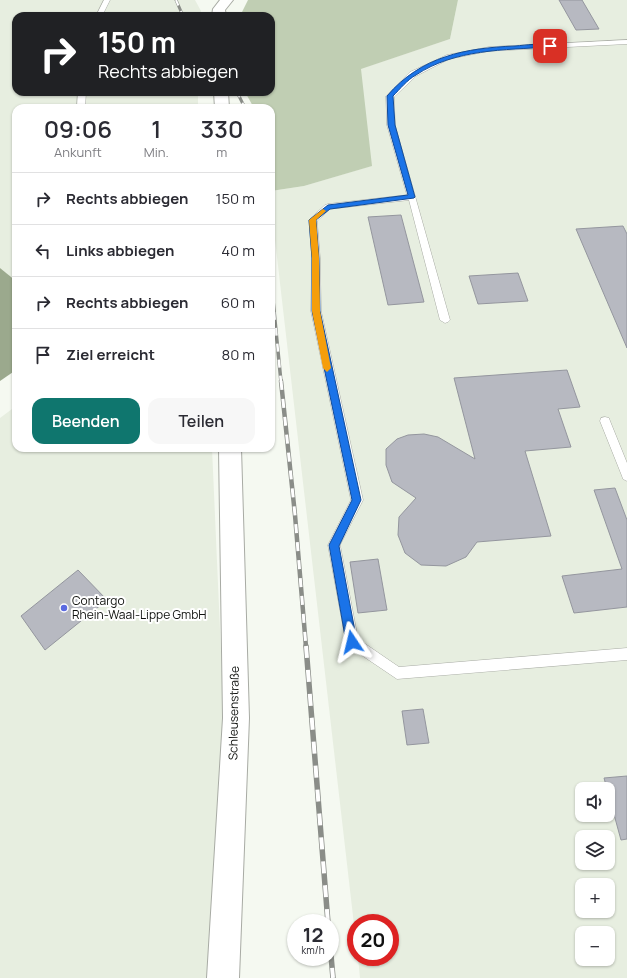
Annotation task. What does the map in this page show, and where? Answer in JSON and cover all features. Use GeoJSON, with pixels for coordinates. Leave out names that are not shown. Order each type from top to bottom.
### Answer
{"type":"FeatureCollection","features":[{"type":"Feature","properties":{"kind":"street"},"geometry":{"type":"LineString","coordinates":[[219,12],[219,9],[227,0]]}},
{"type":"Feature","properties":{"kind":"street","name":"Schleusenstraße"},"geometry":{"type":"LineString","coordinates":[[223,978],[236,718],[230,452]]}},
{"type":"Feature","properties":{"kind":"lane"},"geometry":{"type":"LineString","coordinates":[[101,12],[107,0]]}},
{"type":"Feature","properties":{"kind":"lane"},"geometry":{"type":"LineString","coordinates":[[445,320],[391,125],[390,96],[413,74],[447,57],[489,49],[627,42]]}},
{"type":"Feature","properties":{"kind":"lane"},"geometry":{"type":"LineString","coordinates":[[412,197],[328,207],[312,220],[316,258],[316,311],[357,500],[334,545],[352,642],[397,673],[627,654]]}},
{"type":"Feature","properties":{"kind":"lane"},"geometry":{"type":"LineString","coordinates":[[605,421],[627,476]]}},
{"type":"Feature","properties":{"kind":"shaded area"},"geometry":{"type":"Polygon","coordinates":[[[0,0],[195,0],[201,12],[12,12],[12,96],[198,96],[198,104],[12,104],[12,278],[0,268],[0,0]]]}},
{"type":"Feature","properties":{"kind":"shaded area"},"geometry":{"type":"Polygon","coordinates":[[[248,0],[458,0],[450,39],[361,69],[372,166],[304,186],[275,190],[275,104],[252,104],[247,96],[275,96],[275,12],[242,12],[248,0]]]}},
{"type":"Feature","properties":{"kind":"shaded area"},"geometry":{"type":"Polygon","coordinates":[[[458,0],[627,0],[627,978],[360,978],[359,966],[399,966],[399,914],[353,914],[275,240],[275,190],[304,186],[371,166],[360,69],[450,39],[458,0]]]}},
{"type":"Feature","properties":{"kind":"shaded area"},"geometry":{"type":"Polygon","coordinates":[[[0,268],[12,278],[12,373],[0,381],[0,268]]]}},
{"type":"Feature","properties":{"kind":"shaded area"},"geometry":{"type":"Polygon","coordinates":[[[12,409],[12,452],[212,452],[224,720],[208,978],[0,978],[0,418],[12,409]]]}},
{"type":"Feature","properties":{"kind":"building"},"geometry":{"type":"Polygon","coordinates":[[[559,0],[582,0],[599,29],[576,30],[559,0]]]}},
{"type":"Feature","properties":{"kind":"building"},"geometry":{"type":"Polygon","coordinates":[[[401,215],[424,302],[388,305],[368,217],[401,215]]]}},
{"type":"Feature","properties":{"kind":"building"},"geometry":{"type":"Polygon","coordinates":[[[623,226],[627,234],[627,348],[576,229],[623,226]]]}},
{"type":"Feature","properties":{"kind":"building"},"geometry":{"type":"Polygon","coordinates":[[[518,273],[528,301],[478,304],[469,276],[518,273]]]}},
{"type":"Feature","properties":{"kind":"building"},"geometry":{"type":"Polygon","coordinates":[[[567,370],[580,407],[558,409],[571,447],[525,451],[551,536],[477,542],[466,557],[446,566],[421,565],[405,553],[398,535],[399,517],[416,498],[392,482],[386,465],[386,449],[397,439],[408,435],[424,434],[438,437],[475,459],[454,378],[567,370]]]}},
{"type":"Feature","properties":{"kind":"building"},"geometry":{"type":"Polygon","coordinates":[[[615,488],[627,520],[627,607],[574,613],[562,576],[622,569],[594,490],[615,488]]]}},
{"type":"Feature","properties":{"kind":"building"},"geometry":{"type":"Polygon","coordinates":[[[378,559],[387,610],[358,613],[350,562],[378,559]]]}},
{"type":"Feature","properties":{"kind":"building","name":"Contargo Rhein-Waal-Lippe GmbH"},"geometry":{"type":"Polygon","coordinates":[[[78,570],[107,600],[45,650],[21,616],[78,570]]]}},
{"type":"Feature","properties":{"kind":"building"},"geometry":{"type":"Polygon","coordinates":[[[423,709],[429,743],[407,745],[402,711],[423,709]]]}},
{"type":"Feature","properties":{"kind":"building"},"geometry":{"type":"Polygon","coordinates":[[[627,776],[627,839],[621,840],[615,818],[615,782],[605,782],[604,778],[627,776]]]}},
{"type":"Feature","properties":{"kind":"railway"},"geometry":{"type":"LineString","coordinates":[[176,0],[181,12]]}},
{"type":"Feature","properties":{"kind":"railway"},"geometry":{"type":"LineString","coordinates":[[239,96],[243,104]]}},
{"type":"Feature","properties":{"kind":"railway"},"geometry":{"type":"LineString","coordinates":[[275,321],[281,382]]}},
{"type":"Feature","properties":{"kind":"railway"},"geometry":{"type":"LineString","coordinates":[[281,381],[295,515],[306,647]]}},
{"type":"Feature","properties":{"kind":"railway"},"geometry":{"type":"LineString","coordinates":[[306,646],[327,914]]}},
{"type":"Feature","properties":{"kind":"railway"},"geometry":{"type":"LineString","coordinates":[[332,966],[333,978]]}},
{"type":"Feature","properties":{"kind":"slow traffic"},"geometry":{"type":"LineString","coordinates":[[323,211],[312,220],[316,258],[316,311],[327,368]]}},
{"type":"Feature","properties":{"kind":"place","name":"Contargo Rhein-Waal-Lippe GmbH"},"geometry":{"type":"Point","coordinates":[64,608]}},
{"type":"Feature","properties":{"kind":"route"},"geometry":{"type":"LineString","coordinates":[[352,642],[334,545],[357,500],[329,378],[316,311],[316,258],[312,220],[328,207],[412,197],[391,125],[390,96],[413,74],[447,57],[489,49],[550,46]]}}]}
